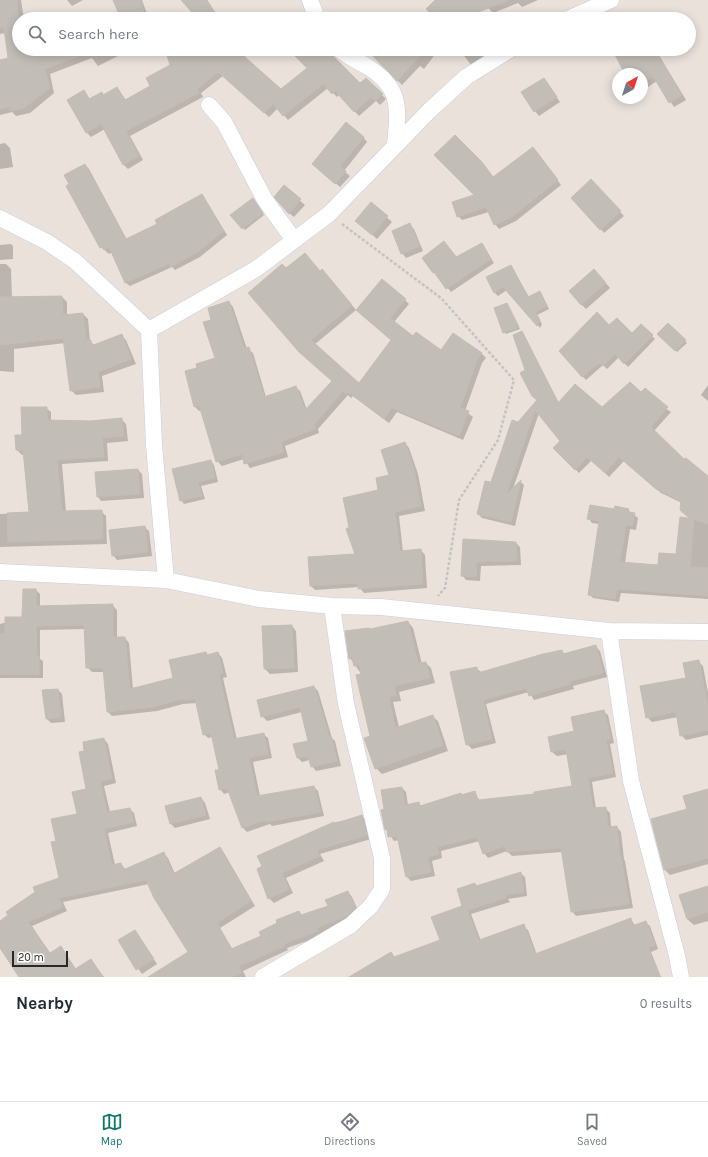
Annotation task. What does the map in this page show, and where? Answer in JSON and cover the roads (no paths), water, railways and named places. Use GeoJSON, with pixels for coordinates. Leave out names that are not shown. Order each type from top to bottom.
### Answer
{"type":"FeatureCollection","features":[{"type":"Feature","properties":{"kind":"street"},"geometry":{"type":"LineString","coordinates":[[310,0],[314,12]]}},
{"type":"Feature","properties":{"kind":"street"},"geometry":{"type":"LineString","coordinates":[[572,12],[611,0]]}},
{"type":"Feature","properties":{"kind":"street"},"geometry":{"type":"LineString","coordinates":[[346,56],[375,71],[389,84],[397,103],[395,146]]}},
{"type":"Feature","properties":{"kind":"street"},"geometry":{"type":"LineString","coordinates":[[149,330],[256,269],[329,214],[429,110],[466,77],[500,56]]}},
{"type":"Feature","properties":{"kind":"street"},"geometry":{"type":"LineString","coordinates":[[209,105],[224,122],[265,200],[294,240]]}},
{"type":"Feature","properties":{"kind":"street"},"geometry":{"type":"LineString","coordinates":[[0,218],[47,242],[75,261],[149,330],[154,446],[166,580]]}},
{"type":"Feature","properties":{"kind":"street"},"geometry":{"type":"LineString","coordinates":[[0,572],[166,580],[259,599],[332,606],[382,607],[609,631],[708,632]]}},
{"type":"Feature","properties":{"kind":"street"},"geometry":{"type":"LineString","coordinates":[[263,977],[351,925],[371,906],[382,889],[382,858],[346,704],[332,606]]}},
{"type":"Feature","properties":{"kind":"street"},"geometry":{"type":"LineString","coordinates":[[609,631],[631,781],[677,956],[681,977]]}}]}
